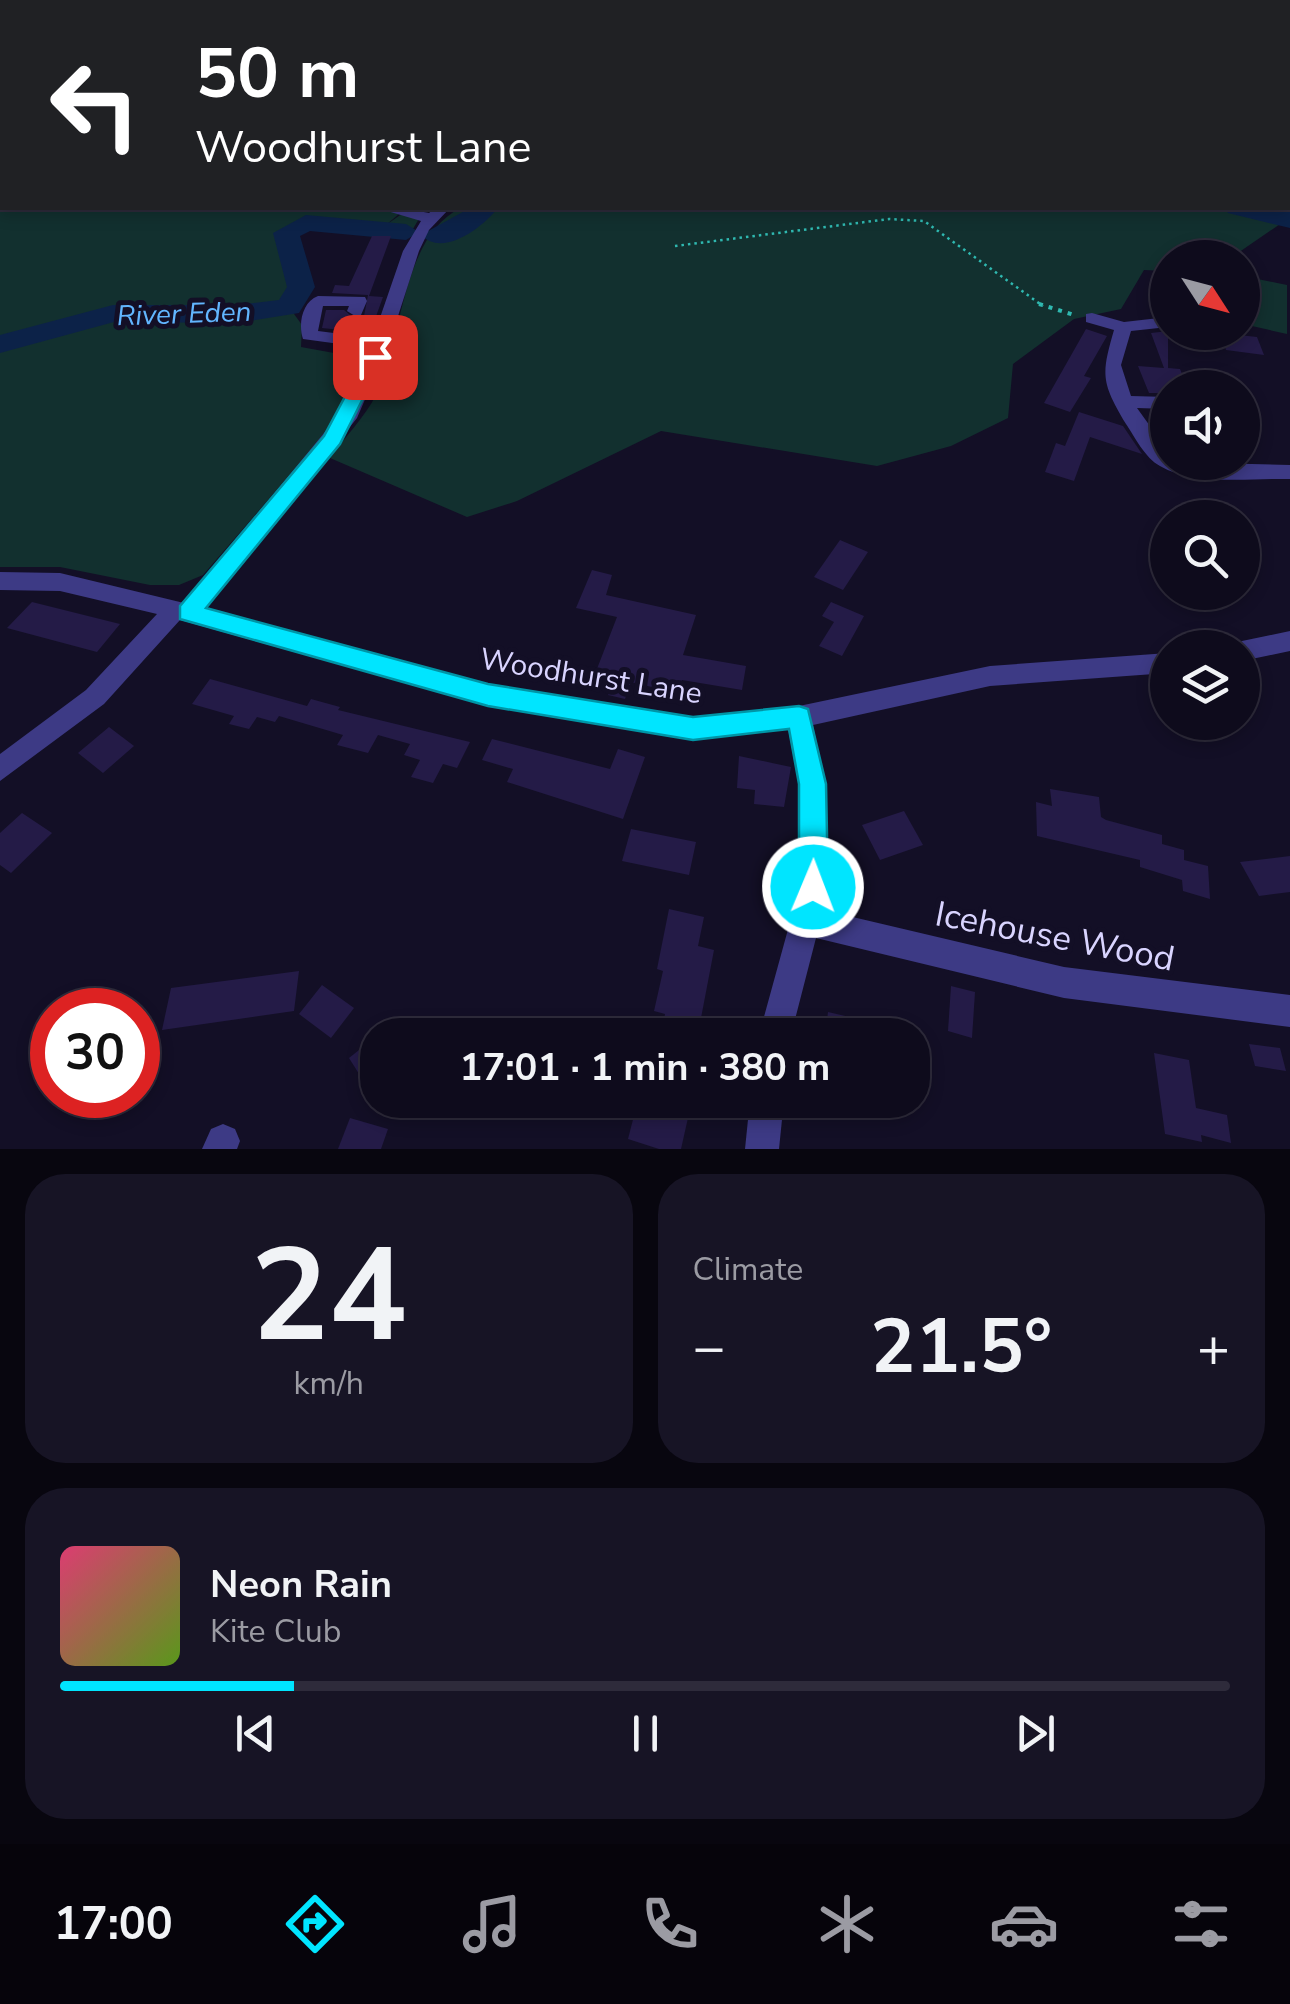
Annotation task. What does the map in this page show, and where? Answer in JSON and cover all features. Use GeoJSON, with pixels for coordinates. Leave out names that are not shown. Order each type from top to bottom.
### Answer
{"type":"FeatureCollection","features":[{"type":"Feature","properties":{"kind":"street"},"geometry":{"type":"LineString","coordinates":[[0,769],[96,697],[182,611],[332,440],[380,344],[404,267],[437,213],[405,210]]}},
{"type":"Feature","properties":{"kind":"street"},"geometry":{"type":"LineString","coordinates":[[356,311],[359,301],[318,302],[312,308],[309,335],[380,344]]}},
{"type":"Feature","properties":{"kind":"street"},"geometry":{"type":"LineString","coordinates":[[1092,318],[1124,327],[1150,324]]}},
{"type":"Feature","properties":{"kind":"street"},"geometry":{"type":"LineString","coordinates":[[1124,327],[1112,362],[1112,378],[1150,444]]}},
{"type":"Feature","properties":{"kind":"street"},"geometry":{"type":"LineString","coordinates":[[1127,402],[1150,403]]}},
{"type":"Feature","properties":{"kind":"street"},"geometry":{"type":"LineString","coordinates":[[1260,471],[1290,472]]}},
{"type":"Feature","properties":{"kind":"street","name":"Woodhurst Lane"},"geometry":{"type":"LineString","coordinates":[[0,581],[60,582],[524,701],[693,728],[799,717],[990,676],[1150,665]]}},
{"type":"Feature","properties":{"kind":"street"},"geometry":{"type":"LineString","coordinates":[[1260,648],[1290,642]]}},
{"type":"Feature","properties":{"kind":"street"},"geometry":{"type":"LineString","coordinates":[[780,1018],[808,922],[814,811],[799,717]]}},
{"type":"Feature","properties":{"kind":"street","name":"Icehouse Wood"},"geometry":{"type":"LineString","coordinates":[[808,922],[874,934],[1031,976],[1136,994],[1290,1011]]}},
{"type":"Feature","properties":{"kind":"street"},"geometry":{"type":"LineString","coordinates":[[762,1149],[766,1118]]}},
{"type":"Feature","properties":{"kind":"path"},"geometry":{"type":"LineString","coordinates":[[675,246],[890,219],[924,221],[1048,310],[1092,318]]}},
{"type":"Feature","properties":{"kind":"green space"},"geometry":{"type":"Polygon","coordinates":[[[0,210],[404,210],[386,225],[403,213],[420,217],[407,239],[378,231],[385,225],[306,223],[288,240],[301,287],[289,307],[302,325],[301,347],[367,359],[331,427],[203,575],[179,585],[150,585],[60,567],[0,567],[0,210]]]}},
{"type":"Feature","properties":{"kind":"green space"},"geometry":{"type":"Polygon","coordinates":[[[458,210],[1245,210],[1286,220],[1257,240],[1150,240],[1150,270],[1144,270],[1121,309],[1074,319],[1013,364],[1008,418],[951,446],[877,466],[661,431],[517,501],[467,517],[330,458],[376,395],[406,291],[426,241],[441,222],[458,210]]]}},
{"type":"Feature","properties":{"kind":"green space"},"geometry":{"type":"Polygon","coordinates":[[[1260,279],[1287,285],[1287,334],[1260,328],[1260,279]]]}},
{"type":"Feature","properties":{"kind":"building"},"geometry":{"type":"Polygon","coordinates":[[[372,236],[391,236],[369,296],[383,297],[370,333],[322,328],[326,310],[344,310],[356,320],[364,316],[368,295],[332,293],[335,285],[349,286],[372,236]]]}},
{"type":"Feature","properties":{"kind":"building"},"geometry":{"type":"Polygon","coordinates":[[[1086,329],[1107,336],[1084,376],[1091,378],[1070,412],[1044,403],[1086,329]]]}},
{"type":"Feature","properties":{"kind":"building"},"geometry":{"type":"Polygon","coordinates":[[[1260,345],[1264,355],[1226,350],[1260,350],[1260,345]]]}},
{"type":"Feature","properties":{"kind":"building"},"geometry":{"type":"Polygon","coordinates":[[[1157,350],[1168,350],[1168,368],[1180,370],[1150,370],[1149,393],[1138,366],[1164,368],[1157,350]]]}},
{"type":"Feature","properties":{"kind":"building"},"geometry":{"type":"Polygon","coordinates":[[[1079,412],[1123,426],[1142,454],[1090,437],[1074,481],[1045,472],[1056,443],[1065,446],[1079,412]]]}},
{"type":"Feature","properties":{"kind":"building"},"geometry":{"type":"Polygon","coordinates":[[[840,540],[868,552],[843,590],[814,577],[840,540]]]}},
{"type":"Feature","properties":{"kind":"building"},"geometry":{"type":"Polygon","coordinates":[[[592,570],[612,575],[606,595],[696,615],[683,655],[746,666],[742,690],[682,680],[677,693],[631,682],[625,699],[608,695],[614,678],[595,674],[617,617],[576,608],[592,570]]]}},
{"type":"Feature","properties":{"kind":"building"},"geometry":{"type":"Polygon","coordinates":[[[32,602],[120,624],[97,652],[7,628],[32,602]]]}},
{"type":"Feature","properties":{"kind":"building"},"geometry":{"type":"Polygon","coordinates":[[[831,602],[864,616],[842,656],[819,646],[834,622],[822,616],[831,602]]]}},
{"type":"Feature","properties":{"kind":"building"},"geometry":{"type":"Polygon","coordinates":[[[210,679],[307,706],[311,699],[340,707],[338,710],[470,742],[457,768],[443,764],[433,783],[411,777],[420,760],[404,755],[410,744],[378,735],[368,753],[337,745],[343,735],[279,716],[275,722],[257,717],[249,729],[229,724],[234,716],[192,704],[210,679]]]}},
{"type":"Feature","properties":{"kind":"building"},"geometry":{"type":"Polygon","coordinates":[[[109,727],[134,746],[103,773],[78,753],[109,727]]]}},
{"type":"Feature","properties":{"kind":"building"},"geometry":{"type":"Polygon","coordinates":[[[492,739],[610,769],[618,749],[645,757],[623,819],[507,782],[513,769],[482,760],[492,739]]]}},
{"type":"Feature","properties":{"kind":"building"},"geometry":{"type":"Polygon","coordinates":[[[739,756],[791,767],[784,807],[754,804],[755,790],[737,788],[739,756]]]}},
{"type":"Feature","properties":{"kind":"building"},"geometry":{"type":"Polygon","coordinates":[[[1050,789],[1099,797],[1101,817],[1162,835],[1162,844],[1184,850],[1184,860],[1208,866],[1210,899],[1183,891],[1182,880],[1140,867],[1140,860],[1037,836],[1036,802],[1052,806],[1050,789]]]}},
{"type":"Feature","properties":{"kind":"building"},"geometry":{"type":"Polygon","coordinates":[[[904,811],[923,845],[880,860],[862,825],[904,811]]]}},
{"type":"Feature","properties":{"kind":"building"},"geometry":{"type":"Polygon","coordinates":[[[22,813],[52,833],[11,873],[0,865],[0,833],[22,813]]]}},
{"type":"Feature","properties":{"kind":"building"},"geometry":{"type":"Polygon","coordinates":[[[631,829],[696,842],[689,875],[622,861],[631,829]]]}},
{"type":"Feature","properties":{"kind":"building"},"geometry":{"type":"Polygon","coordinates":[[[1290,856],[1290,892],[1259,896],[1240,862],[1290,856]]]}},
{"type":"Feature","properties":{"kind":"building"},"geometry":{"type":"Polygon","coordinates":[[[669,909],[704,917],[698,946],[714,950],[701,1018],[664,1018],[665,1014],[654,1011],[663,971],[657,969],[669,909]]]}},
{"type":"Feature","properties":{"kind":"building"},"geometry":{"type":"Polygon","coordinates":[[[299,971],[294,1011],[162,1030],[171,988],[299,971]]]}},
{"type":"Feature","properties":{"kind":"building"},"geometry":{"type":"Polygon","coordinates":[[[322,985],[354,1008],[331,1038],[299,1014],[322,985]]]}},
{"type":"Feature","properties":{"kind":"building"},"geometry":{"type":"Polygon","coordinates":[[[951,986],[975,992],[972,1038],[948,1031],[951,986]]]}},
{"type":"Feature","properties":{"kind":"building"},"geometry":{"type":"Polygon","coordinates":[[[828,1012],[854,1018],[827,1018],[828,1012]]]}},
{"type":"Feature","properties":{"kind":"building"},"geometry":{"type":"Polygon","coordinates":[[[1249,1044],[1280,1048],[1286,1071],[1255,1066],[1249,1044]]]}},
{"type":"Feature","properties":{"kind":"building"},"geometry":{"type":"Polygon","coordinates":[[[360,1049],[360,1075],[349,1058],[360,1049]]]}},
{"type":"Feature","properties":{"kind":"building"},"geometry":{"type":"Polygon","coordinates":[[[1154,1053],[1189,1060],[1196,1108],[1227,1115],[1231,1143],[1201,1135],[1202,1142],[1165,1134],[1154,1053]]]}},
{"type":"Feature","properties":{"kind":"building"},"geometry":{"type":"Polygon","coordinates":[[[350,1118],[388,1129],[381,1149],[338,1149],[350,1118]]]}},
{"type":"Feature","properties":{"kind":"building"},"geometry":{"type":"Polygon","coordinates":[[[633,1118],[688,1118],[681,1149],[659,1149],[628,1139],[633,1118]]]}},
{"type":"Feature","properties":{"kind":"waterway","name":"River Eden"},"geometry":{"type":"LineString","coordinates":[[434,235],[445,236],[483,210]]}},
{"type":"Feature","properties":{"kind":"waterway","name":"River Eden"},"geometry":{"type":"LineString","coordinates":[[1246,210],[1290,220]]}},
{"type":"Feature","properties":{"kind":"waterway","name":"River Eden"},"geometry":{"type":"LineString","coordinates":[[0,344],[113,313],[237,314],[289,307],[301,287],[286,233],[306,223],[406,232]]}},
{"type":"Feature","properties":{"kind":"route"},"geometry":{"type":"LineString","coordinates":[[375,357],[332,440],[189,612],[488,695],[693,728],[738,727],[799,717],[812,784],[813,887]]}}]}
